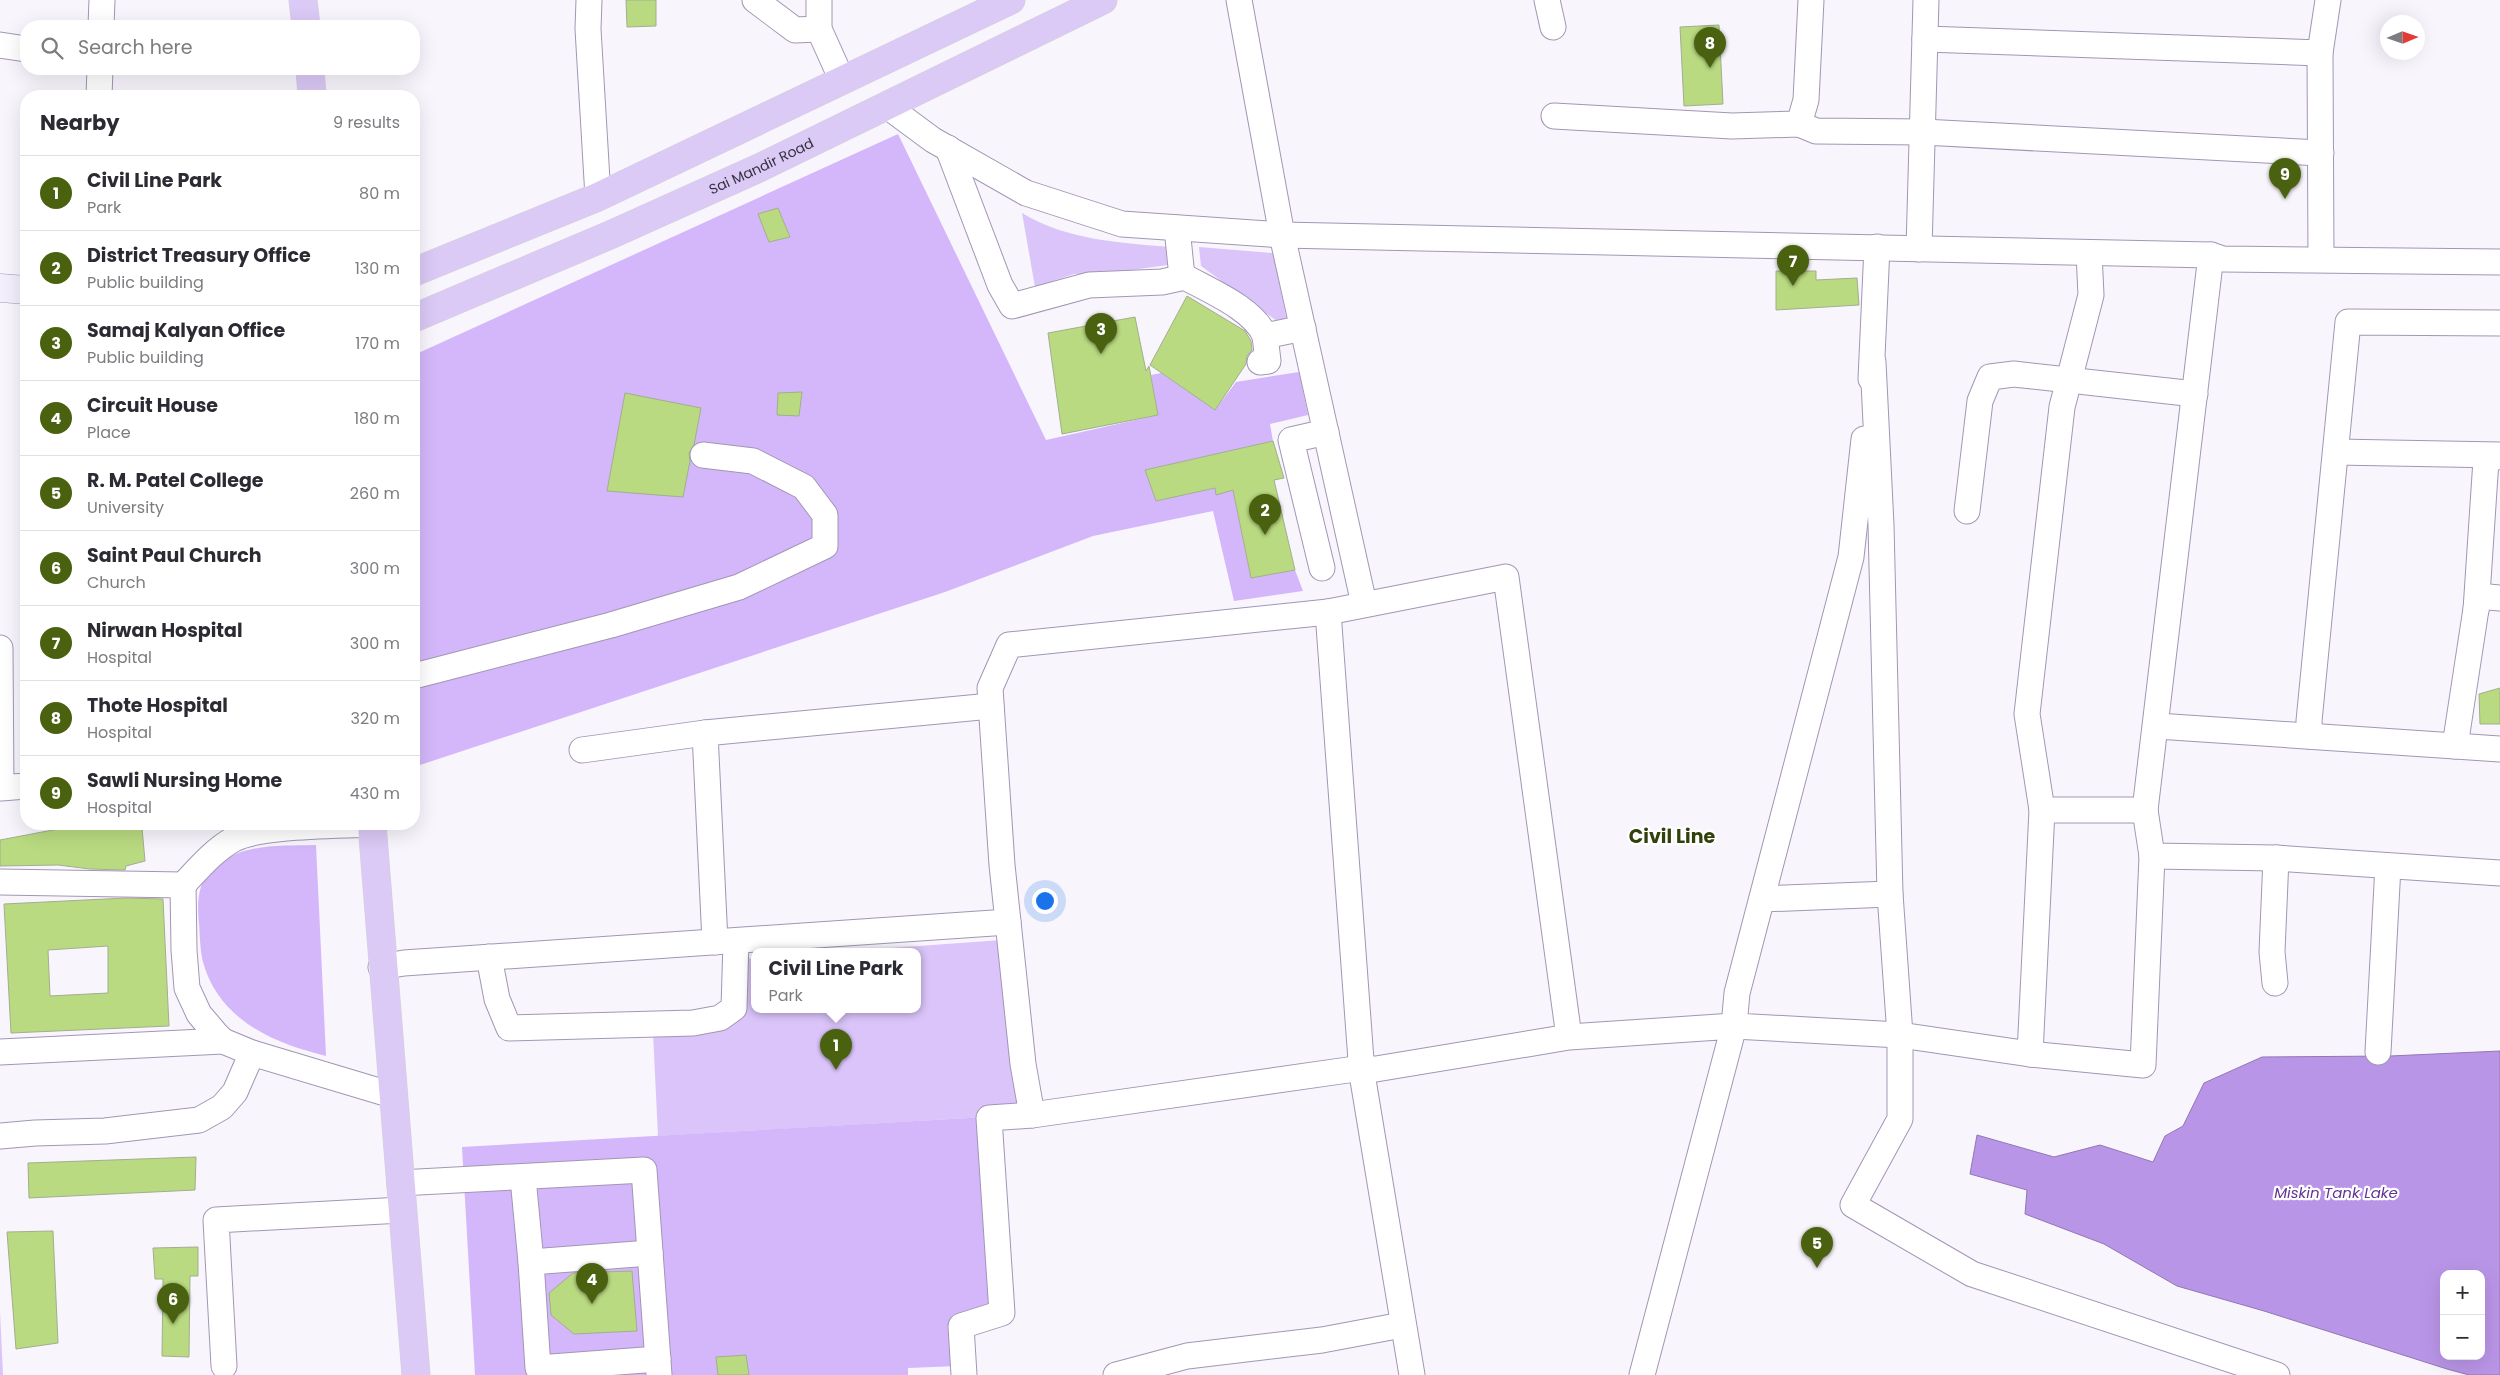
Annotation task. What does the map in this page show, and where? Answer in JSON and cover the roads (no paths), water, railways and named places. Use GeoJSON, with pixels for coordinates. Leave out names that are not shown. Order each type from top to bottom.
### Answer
{"type":"FeatureCollection","features":[{"type":"Feature","properties":{"kind":"highway"},"geometry":{"type":"LineString","coordinates":[[303,0],[305,20]]}},
{"type":"Feature","properties":{"kind":"highway"},"geometry":{"type":"LineString","coordinates":[[420,270],[598,197],[1012,0]]}},
{"type":"Feature","properties":{"kind":"highway","name":"Sai Mandir Road"},"geometry":{"type":"LineString","coordinates":[[420,315],[610,235],[759,168],[1103,0]]}},
{"type":"Feature","properties":{"kind":"highway"},"geometry":{"type":"LineString","coordinates":[[869,67],[887,106]]}},
{"type":"Feature","properties":{"kind":"highway"},"geometry":{"type":"LineString","coordinates":[[310,75],[312,90]]}},
{"type":"Feature","properties":{"kind":"highway"},"geometry":{"type":"LineString","coordinates":[[372,830],[392,1095],[416,1375]]}},
{"type":"Feature","properties":{"kind":"main road"},"geometry":{"type":"LineString","coordinates":[[0,288],[20,290]]}},
{"type":"Feature","properties":{"kind":"street"},"geometry":{"type":"LineString","coordinates":[[101,20],[102,0]]}},
{"type":"Feature","properties":{"kind":"street"},"geometry":{"type":"LineString","coordinates":[[589,0],[588,29],[598,197]]}},
{"type":"Feature","properties":{"kind":"street"},"geometry":{"type":"LineString","coordinates":[[755,0],[795,30],[819,30]]}},
{"type":"Feature","properties":{"kind":"street"},"geometry":{"type":"LineString","coordinates":[[820,0],[819,30],[842,80]]}},
{"type":"Feature","properties":{"kind":"street"},"geometry":{"type":"LineString","coordinates":[[1239,0],[1282,235],[1364,604]]}},
{"type":"Feature","properties":{"kind":"street"},"geometry":{"type":"LineString","coordinates":[[1547,0],[1553,27]]}},
{"type":"Feature","properties":{"kind":"street"},"geometry":{"type":"LineString","coordinates":[[1799,124],[1806,100],[1811,0]]}},
{"type":"Feature","properties":{"kind":"street"},"geometry":{"type":"LineString","coordinates":[[1920,249],[1926,0]]}},
{"type":"Feature","properties":{"kind":"street"},"geometry":{"type":"LineString","coordinates":[[2321,259],[2320,53],[2328,0]]}},
{"type":"Feature","properties":{"kind":"street"},"geometry":{"type":"LineString","coordinates":[[1925,39],[2320,53]]}},
{"type":"Feature","properties":{"kind":"street"},"geometry":{"type":"LineString","coordinates":[[0,45],[20,48]]}},
{"type":"Feature","properties":{"kind":"street"},"geometry":{"type":"LineString","coordinates":[[99,90],[100,75]]}},
{"type":"Feature","properties":{"kind":"street"},"geometry":{"type":"LineString","coordinates":[[887,106],[948,148],[1026,193],[1122,224],[1282,235],[2211,255],[2222,259],[2500,262]]}},
{"type":"Feature","properties":{"kind":"street"},"geometry":{"type":"LineString","coordinates":[[1554,116],[1732,126],[1799,124],[1816,131],[1923,132],[2321,153]]}},
{"type":"Feature","properties":{"kind":"street"},"geometry":{"type":"LineString","coordinates":[[948,148],[1000,285],[1012,306],[1089,285],[1162,282],[1182,277],[1228,300],[1260,324],[1265,336],[1268,361],[1260,362]]}},
{"type":"Feature","properties":{"kind":"street"},"geometry":{"type":"LineString","coordinates":[[1177,228],[1182,277]]}},
{"type":"Feature","properties":{"kind":"street"},"geometry":{"type":"LineString","coordinates":[[1642,1375],[1734,1026],[1737,993],[1851,557],[1873,362],[1877,247]]}},
{"type":"Feature","properties":{"kind":"street"},"geometry":{"type":"LineString","coordinates":[[2030,1054],[2042,810],[2027,714],[2062,407],[2091,295],[2089,253]]}},
{"type":"Feature","properties":{"kind":"street"},"geometry":{"type":"LineString","coordinates":[[964,1375],[961,1326],[1002,1313],[989,1118],[1032,1114],[1362,1069],[1376,1070],[1569,1036],[1734,1026],[1900,1035],[2030,1054],[2143,1065],[2152,856],[2146,810],[2211,255]]}},
{"type":"Feature","properties":{"kind":"street"},"geometry":{"type":"LineString","coordinates":[[2310,736],[2348,322],[2500,323]]}},
{"type":"Feature","properties":{"kind":"street"},"geometry":{"type":"LineString","coordinates":[[1265,336],[1303,328]]}},
{"type":"Feature","properties":{"kind":"street"},"geometry":{"type":"LineString","coordinates":[[1873,362],[1881,525],[1890,894],[1900,1035],[1900,1119],[1853,1204],[1972,1274],[2277,1375]]}},
{"type":"Feature","properties":{"kind":"street"},"geometry":{"type":"LineString","coordinates":[[1968,511],[1980,401],[1990,377],[2014,374],[2070,382],[2195,394]]}},
{"type":"Feature","properties":{"kind":"street"},"geometry":{"type":"LineString","coordinates":[[1322,568],[1291,440],[1326,432]]}},
{"type":"Feature","properties":{"kind":"street"},"geometry":{"type":"LineString","coordinates":[[2336,452],[2500,456],[2486,460],[2476,610]]}},
{"type":"Feature","properties":{"kind":"street"},"geometry":{"type":"LineString","coordinates":[[420,674],[610,626],[738,587],[825,546],[825,515],[804,488],[753,461],[703,454]]}},
{"type":"Feature","properties":{"kind":"street"},"geometry":{"type":"LineString","coordinates":[[1032,1114],[1023,1064],[1002,865],[990,688],[1009,645],[1328,612],[1506,577],[1569,1036]]}},
{"type":"Feature","properties":{"kind":"street"},"geometry":{"type":"LineString","coordinates":[[2455,746],[2478,596],[2500,598]]}},
{"type":"Feature","properties":{"kind":"street"},"geometry":{"type":"LineString","coordinates":[[1328,612],[1362,1069],[1402,1325],[1412,1375]]}},
{"type":"Feature","properties":{"kind":"street"},"geometry":{"type":"LineString","coordinates":[[0,648],[1,788],[20,786]]}},
{"type":"Feature","properties":{"kind":"street"},"geometry":{"type":"LineString","coordinates":[[582,750],[705,733],[991,706]]}},
{"type":"Feature","properties":{"kind":"street"},"geometry":{"type":"LineString","coordinates":[[2157,726],[2500,749]]}},
{"type":"Feature","properties":{"kind":"street"},"geometry":{"type":"LineString","coordinates":[[490,957],[497,999],[509,1028],[693,1023],[720,1018],[734,1008],[725,942],[705,733]]}},
{"type":"Feature","properties":{"kind":"street"},"geometry":{"type":"LineString","coordinates":[[2042,810],[2146,810]]}},
{"type":"Feature","properties":{"kind":"street"},"geometry":{"type":"LineString","coordinates":[[223,1041],[199,1014],[188,988],[184,950],[184,885],[209,856],[235,838],[264,831],[279,830]]}},
{"type":"Feature","properties":{"kind":"street"},"geometry":{"type":"LineString","coordinates":[[2152,856],[2276,858],[2500,873]]}},
{"type":"Feature","properties":{"kind":"street"},"geometry":{"type":"LineString","coordinates":[[2275,983],[2272,952],[2276,858]]}},
{"type":"Feature","properties":{"kind":"street"},"geometry":{"type":"LineString","coordinates":[[2378,1052],[2388,866]]}},
{"type":"Feature","properties":{"kind":"street"},"geometry":{"type":"LineString","coordinates":[[0,882],[184,885]]}},
{"type":"Feature","properties":{"kind":"street"},"geometry":{"type":"LineString","coordinates":[[1762,899],[1890,894]]}},
{"type":"Feature","properties":{"kind":"street"},"geometry":{"type":"LineString","coordinates":[[382,966],[1008,922]]}},
{"type":"Feature","properties":{"kind":"street"},"geometry":{"type":"LineString","coordinates":[[0,1052],[223,1041],[252,1053],[392,1095]]}},
{"type":"Feature","properties":{"kind":"street"},"geometry":{"type":"LineString","coordinates":[[0,1136],[105,1131],[199,1120],[222,1107],[235,1092],[252,1053]]}},
{"type":"Feature","properties":{"kind":"street"},"geometry":{"type":"LineString","coordinates":[[400,1183],[523,1178],[644,1170],[658,1367],[538,1368],[523,1178]]}},
{"type":"Feature","properties":{"kind":"street"},"geometry":{"type":"LineString","coordinates":[[224,1366],[216,1220],[402,1210]]}},
{"type":"Feature","properties":{"kind":"street"},"geometry":{"type":"LineString","coordinates":[[531,1262],[650,1253]]}},
{"type":"Feature","properties":{"kind":"street"},"geometry":{"type":"LineString","coordinates":[[1116,1375],[1187,1356],[1322,1340],[1402,1325]]}},
{"type":"Feature","properties":{"kind":"water","name":"Miskin Tank Lake"},"geometry":{"type":"Polygon","coordinates":[[[2500,1051],[2500,1375],[2469,1375],[2447,1369],[2264,1311],[2177,1286],[2104,1244],[2025,1214],[2027,1190],[1970,1174],[1977,1135],[2054,1157],[2100,1145],[2153,1162],[2165,1136],[2183,1126],[2204,1083],[2262,1057],[2390,1056],[2500,1051]]]}},
{"type":"Feature","properties":{"kind":"place","name":"Thote Hospital"},"geometry":{"type":"Point","coordinates":[1710,68]}},
{"type":"Feature","properties":{"kind":"place","name":"Sawli Nursing Home"},"geometry":{"type":"Point","coordinates":[2285,199]}},
{"type":"Feature","properties":{"kind":"place","name":"Nirwan Hospital"},"geometry":{"type":"Point","coordinates":[1793,286]}},
{"type":"Feature","properties":{"kind":"place","name":"Samaj Kalyan Office"},"geometry":{"type":"Point","coordinates":[1101,354]}},
{"type":"Feature","properties":{"kind":"place","name":"District Treasury Office"},"geometry":{"type":"Point","coordinates":[1265,535]}},
{"type":"Feature","properties":{"kind":"place","name":"Civil Line Park"},"geometry":{"type":"Point","coordinates":[836,1070]}},
{"type":"Feature","properties":{"kind":"place","name":"R. M. Patel College"},"geometry":{"type":"Point","coordinates":[1817,1268]}},
{"type":"Feature","properties":{"kind":"place","name":"Circuit House"},"geometry":{"type":"Point","coordinates":[592,1304]}},
{"type":"Feature","properties":{"kind":"place","name":"Saint Paul Church"},"geometry":{"type":"Point","coordinates":[173,1324]}},
{"type":"Feature","properties":{"kind":"district","name":"Civil Line"},"geometry":{"type":"Point","coordinates":[1672,836]}}]}
